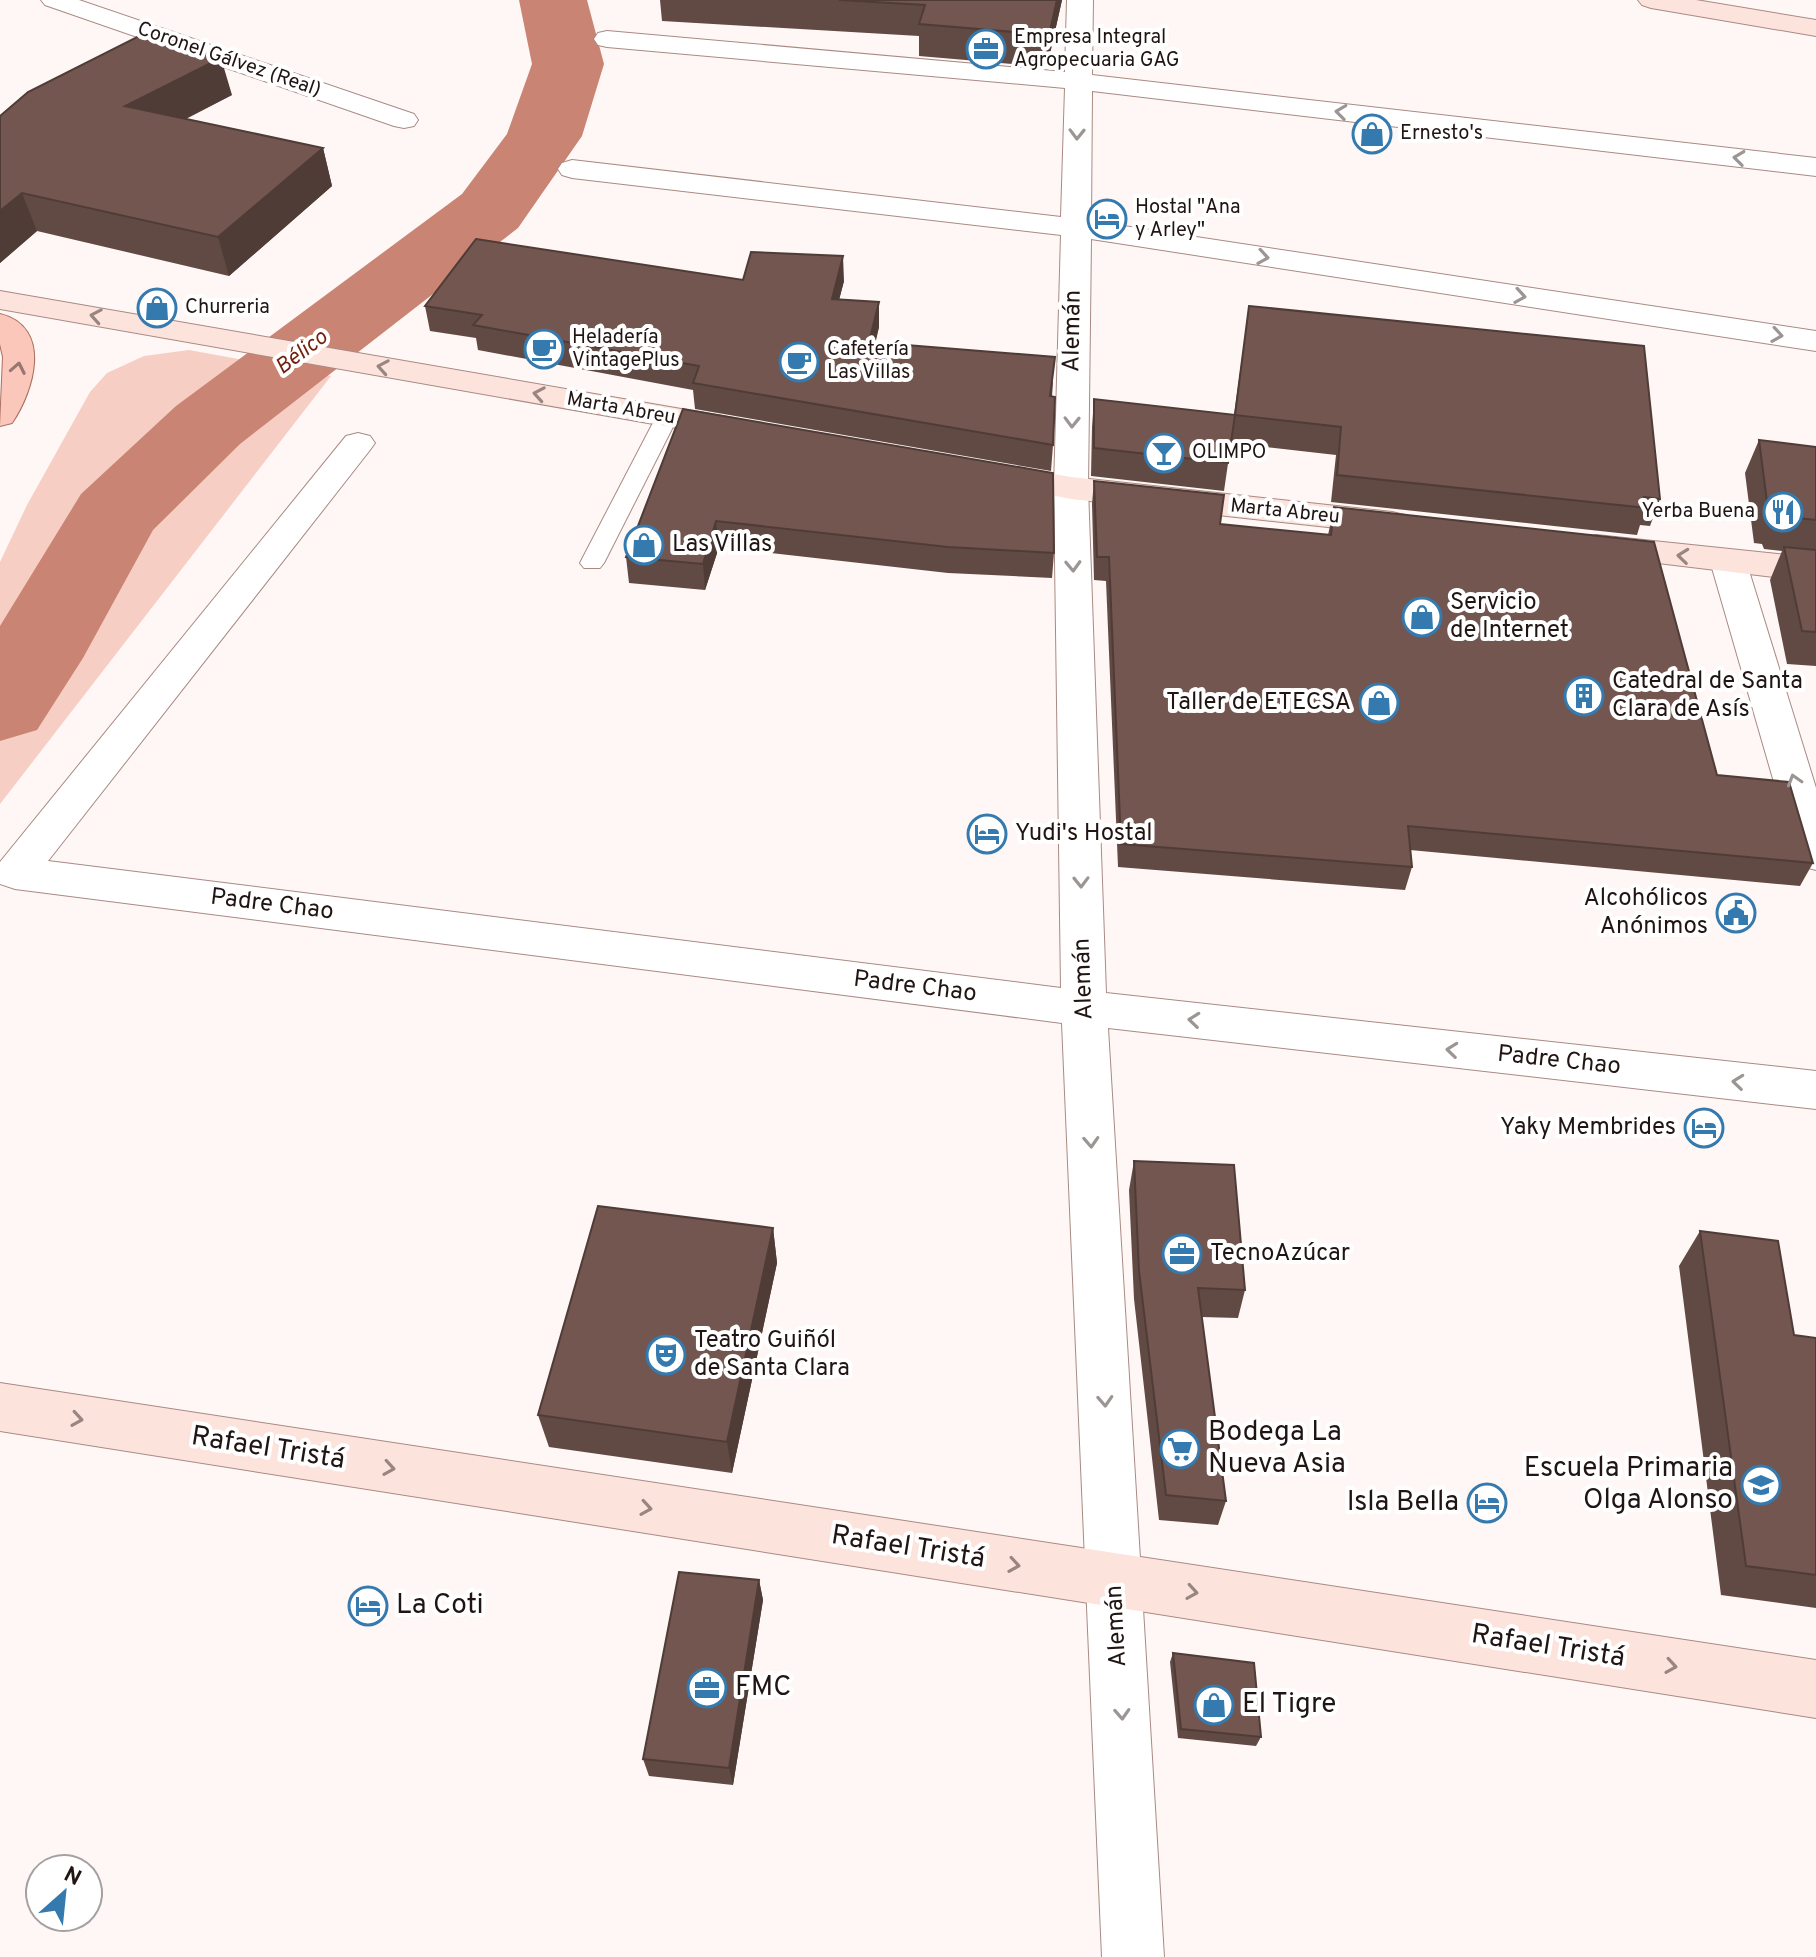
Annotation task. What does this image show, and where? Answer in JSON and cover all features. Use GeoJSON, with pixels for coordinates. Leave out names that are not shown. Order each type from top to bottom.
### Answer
{"type":"FeatureCollection","features":[{"type":"Feature","properties":{"kind":"main road"},"geometry":{"type":"LineString","coordinates":[[1651,0],[1816,28]]}},
{"type":"Feature","properties":{"kind":"main road","name":"Marta Abreu"},"geometry":{"type":"LineString","coordinates":[[0,300],[775,436]]}},
{"type":"Feature","properties":{"kind":"main road"},"geometry":{"type":"LineString","coordinates":[[0,323],[12,334],[21,353],[19,373],[0,416]]}},
{"type":"Feature","properties":{"kind":"main road","name":"Marta Abreu"},"geometry":{"type":"LineString","coordinates":[[962,469],[1071,488],[1430,528]]}},
{"type":"Feature","properties":{"kind":"main road"},"geometry":{"type":"LineString","coordinates":[[1571,543],[1816,570]]}},
{"type":"Feature","properties":{"kind":"main road","name":"Rafael Tristá"},"geometry":{"type":"LineString","coordinates":[[0,1407],[1816,1689]]}},
{"type":"Feature","properties":{"kind":"street","name":"Coronel Gálvez (Real)"},"geometry":{"type":"LineString","coordinates":[[54,0],[404,120]]}},
{"type":"Feature","properties":{"kind":"street","name":"Alemán"},"geometry":{"type":"LineString","coordinates":[[1080,0],[1071,488],[1084,1008],[1133,1957]]}},
{"type":"Feature","properties":{"kind":"street"},"geometry":{"type":"LineString","coordinates":[[607,39],[1078,81],[1816,167]]}},
{"type":"Feature","properties":{"kind":"street"},"geometry":{"type":"LineString","coordinates":[[572,169],[1075,228],[1816,341]]}},
{"type":"Feature","properties":{"kind":"street","name":"Padre Chao"},"geometry":{"type":"LineString","coordinates":[[358,443],[15,873],[1084,1008],[1816,1090]]}},
{"type":"Feature","properties":{"kind":"street"},"geometry":{"type":"LineString","coordinates":[[1728,561],[1816,855]]}},
{"type":"Feature","properties":{"kind":"lane"},"geometry":{"type":"LineString","coordinates":[[592,563],[667,417]]}},
{"type":"Feature","properties":{"kind":"shaded area"},"geometry":{"type":"Polygon","coordinates":[[[189,350],[331,376],[0,804],[0,562],[27,505],[90,392],[107,373],[144,356],[189,350]]]}},
{"type":"Feature","properties":{"kind":"building"},"geometry":{"type":"Polygon","coordinates":[[[839,0],[1057,0],[1049,35],[919,24],[925,5],[839,0]]]}},
{"type":"Feature","properties":{"kind":"building"},"geometry":{"type":"Polygon","coordinates":[[[147,32],[221,58],[125,106],[323,148],[218,237],[22,193],[0,211],[0,116],[28,92],[147,32]]]}},
{"type":"Feature","properties":{"kind":"building"},"geometry":{"type":"Polygon","coordinates":[[[476,239],[743,280],[751,252],[843,256],[832,299],[879,302],[869,342],[1055,357],[1050,396],[1055,397],[1053,445],[693,383],[699,366],[473,325],[482,315],[425,306],[476,239]]]}},
{"type":"Feature","properties":{"kind":"building"},"geometry":{"type":"Polygon","coordinates":[[[1249,306],[1644,346],[1660,499],[1644,497],[1647,508],[1337,475],[1341,427],[1235,415],[1249,306]]]}},
{"type":"Feature","properties":{"kind":"building"},"geometry":{"type":"Polygon","coordinates":[[[1094,399],[1235,415],[1228,463],[1094,448],[1094,399]]]}},
{"type":"Feature","properties":{"kind":"building"},"geometry":{"type":"Polygon","coordinates":[[[683,409],[1053,473],[1054,553],[948,547],[716,521],[703,564],[626,557],[683,409]]]}},
{"type":"Feature","properties":{"kind":"building"},"geometry":{"type":"Polygon","coordinates":[[[1759,440],[1816,447],[1816,520],[1778,516],[1777,511],[1768,510],[1759,440]]]}},
{"type":"Feature","properties":{"kind":"building"},"geometry":{"type":"Polygon","coordinates":[[[1094,481],[1224,495],[1220,524],[1331,535],[1334,507],[1654,542],[1717,775],[1789,782],[1813,863],[1408,826],[1412,867],[1121,844],[1109,557],[1097,557],[1094,481]]]}},
{"type":"Feature","properties":{"kind":"building"},"geometry":{"type":"Polygon","coordinates":[[[1784,547],[1816,550],[1816,632],[1802,631],[1784,547]]]}},
{"type":"Feature","properties":{"kind":"building"},"geometry":{"type":"Polygon","coordinates":[[[1134,1161],[1234,1165],[1245,1290],[1198,1288],[1226,1501],[1166,1495],[1139,1271],[1134,1161]]]}},
{"type":"Feature","properties":{"kind":"building","name":"Teatro Guiñól de Santa Clara"},"geometry":{"type":"Polygon","coordinates":[[[598,1206],[773,1228],[727,1442],[538,1415],[598,1206]]]}},
{"type":"Feature","properties":{"kind":"building","name":"Escuela Primaria Olga Alonso"},"geometry":{"type":"Polygon","coordinates":[[[1700,1231],[1778,1241],[1794,1335],[1816,1338],[1816,1575],[1746,1566],[1700,1231]]]}},
{"type":"Feature","properties":{"kind":"building","name":"FMC"},"geometry":{"type":"Polygon","coordinates":[[[679,1572],[759,1580],[729,1768],[643,1759],[679,1572]]]}},
{"type":"Feature","properties":{"kind":"building","name":"El Tigre"},"geometry":{"type":"Polygon","coordinates":[[[1173,1653],[1254,1663],[1261,1737],[1181,1729],[1173,1653]]]}},
{"type":"Feature","properties":{"kind":"waterway","name":"Bélico"},"geometry":{"type":"LineString","coordinates":[[0,705],[32,658],[114,515],[208,425],[490,211],[544,136],[568,64],[553,0]]}},
{"type":"Feature","properties":{"kind":"place","name":"Empresa Integral Agropecuaria GAG"},"geometry":{"type":"Point","coordinates":[986,49]}},
{"type":"Feature","properties":{"kind":"place","name":"Ernesto's"},"geometry":{"type":"Point","coordinates":[1372,134]}},
{"type":"Feature","properties":{"kind":"place","name":"Hostal \"Ana y Arley\""},"geometry":{"type":"Point","coordinates":[1107,219]}},
{"type":"Feature","properties":{"kind":"place","name":"Churreria"},"geometry":{"type":"Point","coordinates":[157,308]}},
{"type":"Feature","properties":{"kind":"place","name":"Heladería VintagePlus"},"geometry":{"type":"Point","coordinates":[544,349]}},
{"type":"Feature","properties":{"kind":"place","name":"Cafetería Las Villas"},"geometry":{"type":"Point","coordinates":[799,362]}},
{"type":"Feature","properties":{"kind":"place","name":"OLIMPO"},"geometry":{"type":"Point","coordinates":[1164,453]}},
{"type":"Feature","properties":{"kind":"place","name":"Yerba Buena"},"geometry":{"type":"Point","coordinates":[1783,512]}},
{"type":"Feature","properties":{"kind":"place","name":"Las Villas"},"geometry":{"type":"Point","coordinates":[644,545]}},
{"type":"Feature","properties":{"kind":"place","name":"Servicio de Internet"},"geometry":{"type":"Point","coordinates":[1422,617]}},
{"type":"Feature","properties":{"kind":"place","name":"Catedral de Santa Clara de Asís"},"geometry":{"type":"Point","coordinates":[1584,696]}},
{"type":"Feature","properties":{"kind":"place","name":"Taller de ETECSA"},"geometry":{"type":"Point","coordinates":[1379,703]}},
{"type":"Feature","properties":{"kind":"place","name":"Yudi's Hostal"},"geometry":{"type":"Point","coordinates":[987,834]}},
{"type":"Feature","properties":{"kind":"place","name":"Alcohólicos Anónimos"},"geometry":{"type":"Point","coordinates":[1736,913]}},
{"type":"Feature","properties":{"kind":"place","name":"Yaky Membrides"},"geometry":{"type":"Point","coordinates":[1704,1128]}},
{"type":"Feature","properties":{"kind":"place","name":"TecnoAzúcar"},"geometry":{"type":"Point","coordinates":[1182,1254]}},
{"type":"Feature","properties":{"kind":"place","name":"Teatro Guiñól de Santa Clara"},"geometry":{"type":"Point","coordinates":[666,1355]}},
{"type":"Feature","properties":{"kind":"place","name":"Bodega La Nueva Asia"},"geometry":{"type":"Point","coordinates":[1180,1449]}},
{"type":"Feature","properties":{"kind":"place","name":"Escuela Primaria Olga Alonso"},"geometry":{"type":"Point","coordinates":[1761,1485]}},
{"type":"Feature","properties":{"kind":"place","name":"Isla Bella"},"geometry":{"type":"Point","coordinates":[1487,1503]}},
{"type":"Feature","properties":{"kind":"place","name":"La Coti"},"geometry":{"type":"Point","coordinates":[368,1606]}},
{"type":"Feature","properties":{"kind":"place","name":"FMC"},"geometry":{"type":"Point","coordinates":[707,1688]}},
{"type":"Feature","properties":{"kind":"place","name":"El Tigre"},"geometry":{"type":"Point","coordinates":[1214,1705]}}]}
